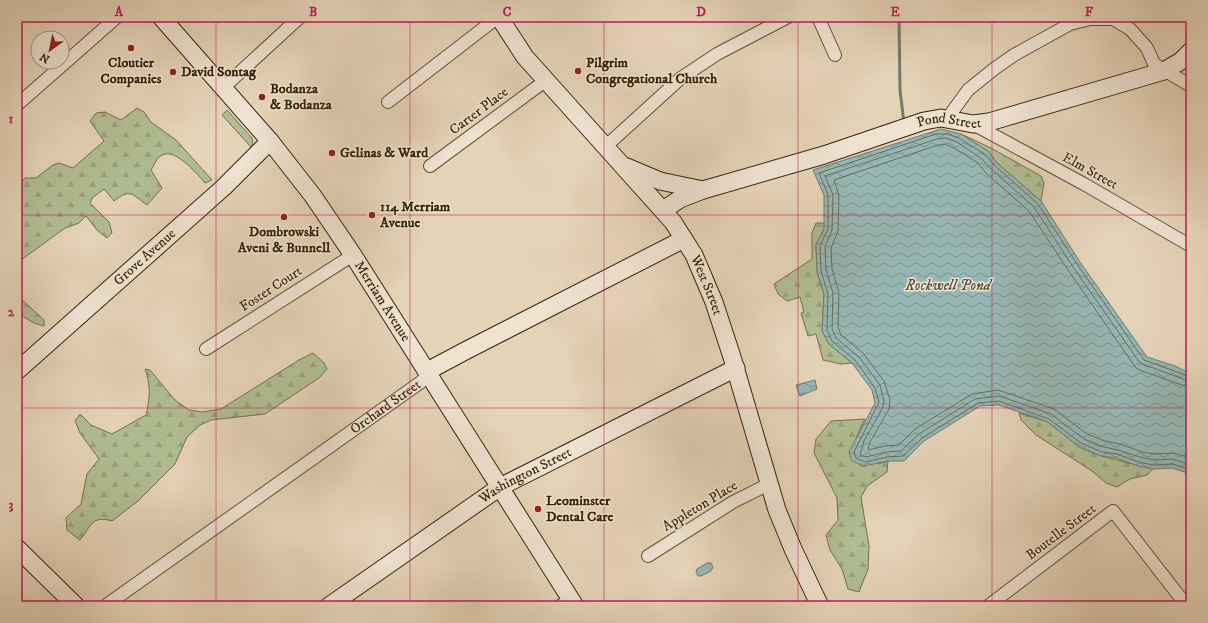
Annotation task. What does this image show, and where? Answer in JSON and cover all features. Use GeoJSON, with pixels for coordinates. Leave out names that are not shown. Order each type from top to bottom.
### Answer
{"type":"FeatureCollection","features":[{"type":"Feature","properties":{"kind":"street"},"geometry":{"type":"LineString","coordinates":[[17,105],[117,17]]}},
{"type":"Feature","properties":{"kind":"street","name":"Merriam Avenue"},"geometry":{"type":"LineString","coordinates":[[161,17],[224,87],[307,187],[353,255],[500,487],[569,604]]}},
{"type":"Feature","properties":{"kind":"street"},"geometry":{"type":"LineString","coordinates":[[224,87],[300,17]]}},
{"type":"Feature","properties":{"kind":"street"},"geometry":{"type":"LineString","coordinates":[[388,102],[498,17]]}},
{"type":"Feature","properties":{"kind":"street","name":"West Street"},"geometry":{"type":"LineString","coordinates":[[498,17],[525,57],[544,81],[663,210],[684,239],[694,256],[714,302],[736,368],[769,484],[790,543],[820,606]]}},
{"type":"Feature","properties":{"kind":"street"},"geometry":{"type":"LineString","coordinates":[[605,147],[681,78],[717,54],[788,17]]}},
{"type":"Feature","properties":{"kind":"street"},"geometry":{"type":"LineString","coordinates":[[818,17],[835,55]]}},
{"type":"Feature","properties":{"kind":"street"},"geometry":{"type":"LineString","coordinates":[[947,119],[968,90],[979,80],[1014,55],[1069,20],[1113,19],[1122,23],[1136,35],[1147,48],[1154,64],[1191,86]]}},
{"type":"Feature","properties":{"kind":"street","name":"Pond Street"},"geometry":{"type":"LineString","coordinates":[[663,210],[680,199],[703,190],[824,155],[913,124],[935,118],[973,124],[1002,119],[1164,71],[1181,60],[1191,51]]}},
{"type":"Feature","properties":{"kind":"street","name":"Carter Place"},"geometry":{"type":"LineString","coordinates":[[430,166],[544,81]]}},
{"type":"Feature","properties":{"kind":"street","name":"Elm Street"},"geometry":{"type":"LineString","coordinates":[[973,124],[1084,184],[1191,246]]}},
{"type":"Feature","properties":{"kind":"street","name":"Grove Avenue"},"geometry":{"type":"LineString","coordinates":[[17,371],[224,187],[270,141]]}},
{"type":"Feature","properties":{"kind":"street","name":"Pond Street"},"geometry":{"type":"LineString","coordinates":[[622,165],[660,181],[703,190]]}},
{"type":"Feature","properties":{"kind":"street","name":"Orchard Street"},"geometry":{"type":"LineString","coordinates":[[105,606],[421,382],[435,367],[684,239]]}},
{"type":"Feature","properties":{"kind":"street","name":"Foster Court"},"geometry":{"type":"LineString","coordinates":[[206,349],[353,255]]}},
{"type":"Feature","properties":{"kind":"street","name":"Washington Street"},"geometry":{"type":"LineString","coordinates":[[329,606],[500,487],[736,368]]}},
{"type":"Feature","properties":{"kind":"street","name":"Appleton Place"},"geometry":{"type":"LineString","coordinates":[[648,556],[733,502],[769,484]]}},
{"type":"Feature","properties":{"kind":"street","name":"Boutelle Street"},"geometry":{"type":"LineString","coordinates":[[988,606],[1113,511],[1186,606]]}},
{"type":"Feature","properties":{"kind":"street"},"geometry":{"type":"LineString","coordinates":[[17,548],[76,606]]}},
{"type":"Feature","properties":{"kind":"green space"},"geometry":{"type":"Polygon","coordinates":[[[137,108],[144,112],[151,122],[176,140],[212,180],[205,183],[191,167],[178,157],[171,154],[165,154],[158,158],[151,170],[162,188],[147,205],[131,194],[124,195],[114,201],[104,189],[92,198],[90,203],[109,222],[112,233],[107,238],[97,230],[86,216],[79,223],[65,228],[17,263],[18,186],[25,178],[36,178],[53,165],[59,163],[73,168],[104,141],[90,121],[96,113],[105,112],[121,120],[137,108]]]}},
{"type":"Feature","properties":{"kind":"green space"},"geometry":{"type":"Polygon","coordinates":[[[227,110],[252,138],[253,144],[251,147],[222,115],[227,110]]]}},
{"type":"Feature","properties":{"kind":"green space"},"geometry":{"type":"Polygon","coordinates":[[[961,134],[991,148],[1041,176],[1044,183],[1041,201],[996,162],[989,152],[961,134]]]}},
{"type":"Feature","properties":{"kind":"green space"},"geometry":{"type":"Polygon","coordinates":[[[816,223],[824,223],[824,229],[816,245],[817,272],[824,294],[822,331],[829,344],[852,363],[841,364],[823,360],[816,334],[808,336],[801,313],[804,312],[800,297],[787,301],[778,294],[774,284],[812,259],[812,233],[816,223]]]}},
{"type":"Feature","properties":{"kind":"green space"},"geometry":{"type":"Polygon","coordinates":[[[17,284],[19,297],[44,320],[44,326],[34,323],[17,313],[17,284]]]}},
{"type":"Feature","properties":{"kind":"green space"},"geometry":{"type":"Polygon","coordinates":[[[313,353],[324,363],[327,369],[319,378],[265,414],[211,420],[200,425],[187,437],[175,464],[138,501],[112,521],[100,519],[93,523],[80,540],[67,530],[66,518],[81,504],[87,474],[99,459],[80,433],[75,421],[80,414],[91,425],[112,434],[146,415],[149,392],[145,369],[150,370],[175,400],[189,410],[202,412],[221,409],[299,360],[313,353]]]}},
{"type":"Feature","properties":{"kind":"green space"},"geometry":{"type":"Polygon","coordinates":[[[1019,413],[1048,422],[1079,447],[1101,456],[1153,469],[1147,475],[1130,479],[1117,487],[1106,483],[1092,471],[1036,435],[1021,420],[1019,413]]]}},
{"type":"Feature","properties":{"kind":"green space"},"geometry":{"type":"Polygon","coordinates":[[[865,419],[856,438],[878,464],[888,461],[887,472],[867,486],[861,497],[869,546],[868,569],[859,592],[848,589],[842,569],[830,550],[826,535],[838,520],[837,498],[814,453],[816,439],[831,421],[865,419]]]}},
{"type":"Feature","properties":{"kind":"water","name":"Rockwell Pond"},"geometry":{"type":"Polygon","coordinates":[[[941,129],[961,134],[989,152],[996,162],[1041,201],[1080,262],[1147,357],[1175,366],[1191,374],[1191,474],[1172,468],[1153,469],[1138,466],[1116,458],[1101,456],[1079,447],[1048,422],[999,405],[980,406],[924,441],[904,461],[888,461],[864,466],[852,461],[849,452],[875,403],[872,390],[852,363],[829,344],[822,331],[824,294],[817,272],[816,245],[824,229],[824,195],[813,170],[941,129]]]}},
{"type":"Feature","properties":{"kind":"water"},"geometry":{"type":"Polygon","coordinates":[[[815,380],[817,389],[800,396],[796,385],[815,380]]]}},
{"type":"Feature","properties":{"kind":"water"},"geometry":{"type":"Polygon","coordinates":[[[707,563],[711,563],[713,567],[711,571],[698,576],[696,572],[697,569],[707,563]]]}},
{"type":"Feature","properties":{"kind":"waterway"},"geometry":{"type":"LineString","coordinates":[[899,17],[900,90],[904,123]]}},
{"type":"Feature","properties":{"kind":"place","name":"Cloutier Companies"},"geometry":{"type":"Point","coordinates":[131,48]}},
{"type":"Feature","properties":{"kind":"place","name":"Pilgrim Congregational Church"},"geometry":{"type":"Point","coordinates":[578,71]}},
{"type":"Feature","properties":{"kind":"place","name":"David Sontag"},"geometry":{"type":"Point","coordinates":[173,72]}},
{"type":"Feature","properties":{"kind":"place","name":"Bodanza & Bodanza"},"geometry":{"type":"Point","coordinates":[262,97]}},
{"type":"Feature","properties":{"kind":"place","name":"Gelinas & Ward"},"geometry":{"type":"Point","coordinates":[332,153]}},
{"type":"Feature","properties":{"kind":"place","name":"114 Merriam Avenue"},"geometry":{"type":"Point","coordinates":[372,215]}},
{"type":"Feature","properties":{"kind":"place","name":"Dombrowski Aveni & Bunnell"},"geometry":{"type":"Point","coordinates":[284,217]}},
{"type":"Feature","properties":{"kind":"place","name":"Leominster Dental Care"},"geometry":{"type":"Point","coordinates":[538,509]}}]}
